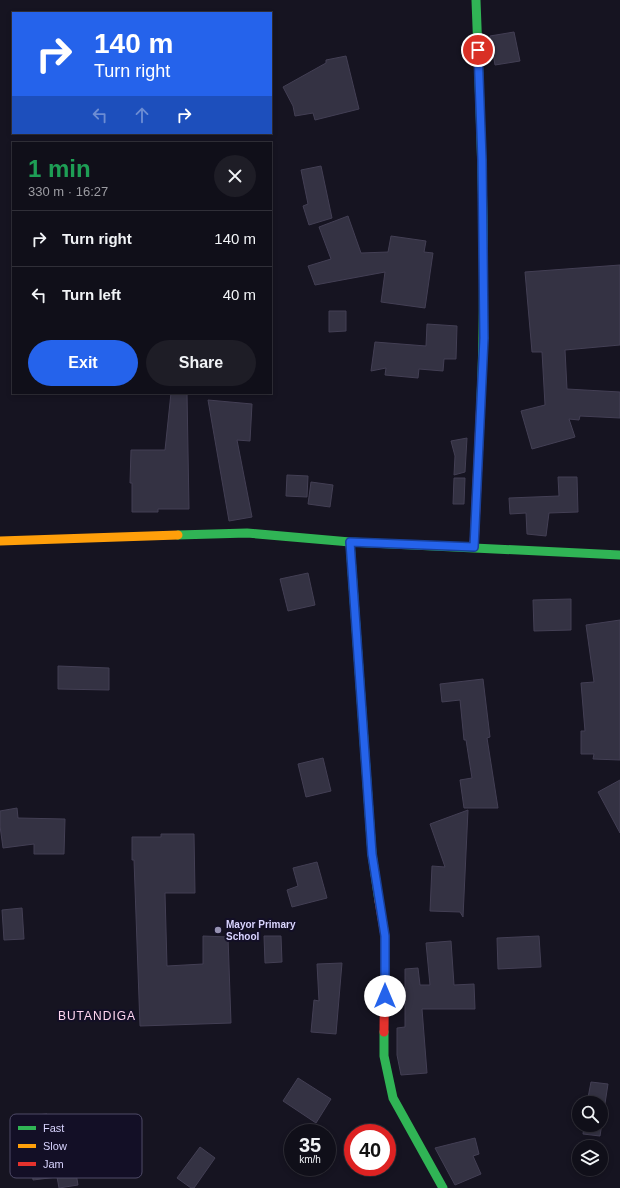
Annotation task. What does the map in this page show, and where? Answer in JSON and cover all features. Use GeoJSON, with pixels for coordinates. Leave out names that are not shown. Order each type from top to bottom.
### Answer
{"type":"FeatureCollection","features":[{"type":"Feature","properties":{"kind":"street"},"geometry":{"type":"LineString","coordinates":[[474,547],[484,338],[482,160],[476,0]]}},
{"type":"Feature","properties":{"kind":"street"},"geometry":{"type":"LineString","coordinates":[[0,541],[247,533],[350,542],[620,555]]}},
{"type":"Feature","properties":{"kind":"street"},"geometry":{"type":"LineString","coordinates":[[350,542],[372,854],[385,936],[384,1056],[393,1098],[443,1188]]}},
{"type":"Feature","properties":{"kind":"building"},"geometry":{"type":"Polygon","coordinates":[[[514,32],[520,61],[495,65],[490,36],[514,32]]]}},
{"type":"Feature","properties":{"kind":"building"},"geometry":{"type":"Polygon","coordinates":[[[346,56],[359,109],[315,120],[313,113],[295,116],[293,106],[283,87],[326,63],[326,60],[346,56]]]}},
{"type":"Feature","properties":{"kind":"building"},"geometry":{"type":"Polygon","coordinates":[[[321,166],[332,218],[309,225],[303,206],[308,204],[301,170],[321,166]]]}},
{"type":"Feature","properties":{"kind":"building"},"geometry":{"type":"Polygon","coordinates":[[[348,216],[361,253],[388,252],[391,236],[426,241],[424,252],[433,253],[425,308],[381,302],[385,272],[315,285],[308,266],[331,259],[319,227],[348,216]]]}},
{"type":"Feature","properties":{"kind":"building"},"geometry":{"type":"Polygon","coordinates":[[[620,265],[620,345],[565,350],[567,389],[620,392],[620,418],[580,416],[579,420],[569,419],[575,437],[532,449],[521,411],[545,405],[542,352],[532,352],[525,272],[620,265]]]}},
{"type":"Feature","properties":{"kind":"building"},"geometry":{"type":"Polygon","coordinates":[[[329,311],[346,311],[346,331],[329,332],[329,311]]]}},
{"type":"Feature","properties":{"kind":"building"},"geometry":{"type":"Polygon","coordinates":[[[427,324],[457,326],[456,359],[444,359],[443,371],[419,369],[418,378],[385,375],[386,368],[371,371],[375,342],[426,346],[427,324]]]}},
{"type":"Feature","properties":{"kind":"building"},"geometry":{"type":"Polygon","coordinates":[[[171,394],[187,394],[189,509],[158,509],[158,512],[132,512],[132,483],[130,483],[131,450],[165,450],[171,394]]]}},
{"type":"Feature","properties":{"kind":"building"},"geometry":{"type":"Polygon","coordinates":[[[208,400],[252,404],[250,441],[237,440],[252,517],[229,521],[208,400]]]}},
{"type":"Feature","properties":{"kind":"building"},"geometry":{"type":"Polygon","coordinates":[[[467,438],[465,472],[454,475],[455,456],[451,441],[467,438]]]}},
{"type":"Feature","properties":{"kind":"building"},"geometry":{"type":"Polygon","coordinates":[[[287,475],[308,476],[307,497],[286,496],[287,475]]]}},
{"type":"Feature","properties":{"kind":"building"},"geometry":{"type":"Polygon","coordinates":[[[558,477],[577,477],[578,512],[549,513],[546,536],[527,534],[526,513],[510,514],[509,498],[559,496],[558,477]]]}},
{"type":"Feature","properties":{"kind":"building"},"geometry":{"type":"Polygon","coordinates":[[[454,478],[465,478],[464,504],[453,504],[454,478]]]}},
{"type":"Feature","properties":{"kind":"building"},"geometry":{"type":"Polygon","coordinates":[[[311,482],[333,485],[330,507],[308,504],[311,482]]]}},
{"type":"Feature","properties":{"kind":"building"},"geometry":{"type":"Polygon","coordinates":[[[308,573],[315,605],[288,611],[280,579],[308,573]]]}},
{"type":"Feature","properties":{"kind":"building"},"geometry":{"type":"Polygon","coordinates":[[[571,599],[571,630],[534,631],[533,600],[571,599]]]}},
{"type":"Feature","properties":{"kind":"building"},"geometry":{"type":"Polygon","coordinates":[[[620,620],[620,760],[593,759],[594,754],[581,754],[581,731],[585,731],[581,683],[594,682],[586,625],[620,620]]]}},
{"type":"Feature","properties":{"kind":"building"},"geometry":{"type":"Polygon","coordinates":[[[58,666],[109,668],[109,690],[58,689],[58,666]]]}},
{"type":"Feature","properties":{"kind":"building"},"geometry":{"type":"Polygon","coordinates":[[[483,679],[490,737],[487,738],[498,808],[464,808],[460,780],[472,778],[466,740],[464,740],[460,700],[442,702],[440,684],[483,679]]]}},
{"type":"Feature","properties":{"kind":"building"},"geometry":{"type":"Polygon","coordinates":[[[323,758],[331,791],[306,797],[298,764],[323,758]]]}},
{"type":"Feature","properties":{"kind":"building"},"geometry":{"type":"Polygon","coordinates":[[[620,780],[620,833],[598,792],[620,780]]]}},
{"type":"Feature","properties":{"kind":"building"},"geometry":{"type":"Polygon","coordinates":[[[17,808],[18,818],[65,819],[64,854],[34,854],[34,844],[3,848],[0,826],[0,811],[17,808]]]}},
{"type":"Feature","properties":{"kind":"building"},"geometry":{"type":"Polygon","coordinates":[[[468,810],[463,917],[460,912],[430,911],[432,866],[445,867],[430,824],[468,810]]]}},
{"type":"Feature","properties":{"kind":"building"},"geometry":{"type":"Polygon","coordinates":[[[161,834],[194,834],[195,893],[165,893],[167,966],[203,964],[203,936],[228,937],[231,1023],[140,1026],[132,837],[161,837],[161,834]]]}},
{"type":"Feature","properties":{"kind":"building"},"geometry":{"type":"Polygon","coordinates":[[[317,862],[327,898],[292,907],[287,890],[298,886],[293,868],[317,862]]]}},
{"type":"Feature","properties":{"kind":"building"},"geometry":{"type":"Polygon","coordinates":[[[22,908],[24,939],[4,940],[2,910],[22,908]]]}},
{"type":"Feature","properties":{"kind":"building"},"geometry":{"type":"Polygon","coordinates":[[[264,936],[281,936],[282,962],[265,963],[264,936]]]}},
{"type":"Feature","properties":{"kind":"building"},"geometry":{"type":"Polygon","coordinates":[[[539,936],[541,967],[498,969],[497,938],[539,936]]]}},
{"type":"Feature","properties":{"kind":"building"},"geometry":{"type":"Polygon","coordinates":[[[451,941],[454,985],[474,984],[475,1009],[422,1009],[427,1073],[401,1075],[397,1055],[397,1028],[405,1027],[405,969],[418,968],[420,985],[430,985],[426,943],[451,941]]]}},
{"type":"Feature","properties":{"kind":"building"},"geometry":{"type":"Polygon","coordinates":[[[342,963],[336,1034],[311,1032],[314,1000],[319,1001],[317,964],[342,963]]]}},
{"type":"Feature","properties":{"kind":"building"},"geometry":{"type":"Polygon","coordinates":[[[298,1078],[331,1099],[316,1123],[283,1101],[298,1078]]]}},
{"type":"Feature","properties":{"kind":"building"},"geometry":{"type":"Polygon","coordinates":[[[591,1082],[608,1084],[606,1096],[588,1096],[591,1082]]]}},
{"type":"Feature","properties":{"kind":"building"},"geometry":{"type":"Polygon","coordinates":[[[583,1132],[601,1132],[600,1136],[583,1134],[583,1132]]]}},
{"type":"Feature","properties":{"kind":"building"},"geometry":{"type":"Polygon","coordinates":[[[475,1138],[479,1154],[473,1156],[481,1174],[455,1185],[435,1148],[475,1138]]]}},
{"type":"Feature","properties":{"kind":"building"},"geometry":{"type":"Polygon","coordinates":[[[200,1147],[215,1158],[194,1188],[191,1188],[177,1178],[200,1147]]]}},
{"type":"Feature","properties":{"kind":"building"},"geometry":{"type":"Polygon","coordinates":[[[33,1178],[49,1178],[33,1180],[33,1178]]]}},
{"type":"Feature","properties":{"kind":"building"},"geometry":{"type":"Polygon","coordinates":[[[57,1178],[77,1178],[78,1185],[59,1188],[57,1178]]]}},
{"type":"Feature","properties":{"kind":"traffic: fast"},"geometry":{"type":"LineString","coordinates":[[476,0],[483,249],[483,349],[481,399]]}},
{"type":"Feature","properties":{"kind":"traffic: fast"},"geometry":{"type":"LineString","coordinates":[[178,535],[247,533],[350,542],[620,555]]}},
{"type":"Feature","properties":{"kind":"traffic: fast"},"geometry":{"type":"LineString","coordinates":[[350,542],[372,854],[379,901]]}},
{"type":"Feature","properties":{"kind":"traffic: fast"},"geometry":{"type":"LineString","coordinates":[[384,1032],[384,1056],[393,1098],[443,1188]]}},
{"type":"Feature","properties":{"kind":"traffic: slow"},"geometry":{"type":"LineString","coordinates":[[0,541],[178,535]]}},
{"type":"Feature","properties":{"kind":"traffic: jam"},"geometry":{"type":"LineString","coordinates":[[474,547],[481,399]]}},
{"type":"Feature","properties":{"kind":"traffic: jam"},"geometry":{"type":"LineString","coordinates":[[379,901],[385,936],[384,1032]]}},
{"type":"Feature","properties":{"kind":"place","name":"Mayor Primary School"},"geometry":{"type":"Point","coordinates":[218,930]}},
{"type":"Feature","properties":{"kind":"district","name":"BUTANDIGA"},"geometry":{"type":"Point","coordinates":[97,1016]}},
{"type":"Feature","properties":{"kind":"route"},"geometry":{"type":"LineString","coordinates":[[385,996],[385,936],[372,854],[350,542],[474,547],[484,338],[482,160],[478,50]]}}]}
